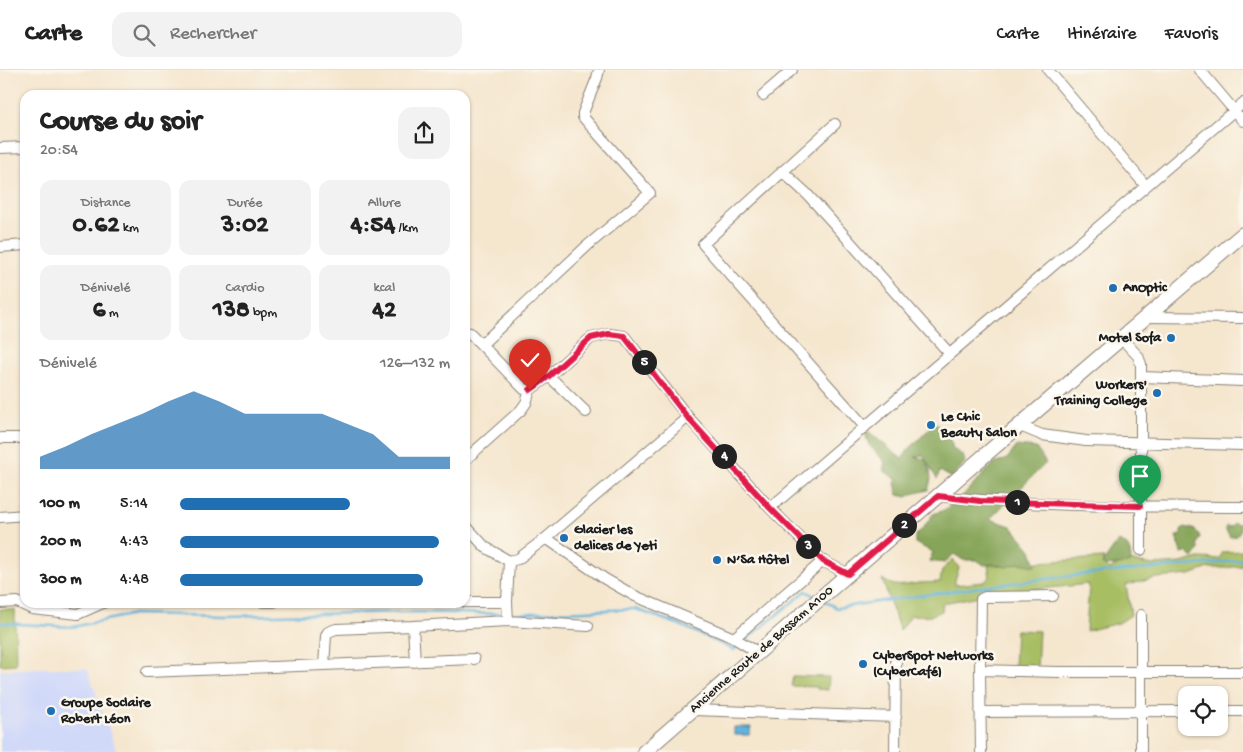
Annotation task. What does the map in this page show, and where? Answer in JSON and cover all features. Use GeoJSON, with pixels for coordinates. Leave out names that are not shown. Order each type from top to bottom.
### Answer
{"type":"FeatureCollection","features":[{"type":"Feature","properties":{"kind":"main road","name":"Ancienne Route de Bassam A100"},"geometry":{"type":"LineString","coordinates":[[644,752],[1243,234]]}},
{"type":"Feature","properties":{"kind":"street"},"geometry":{"type":"LineString","coordinates":[[482,344],[587,246],[650,194],[583,116],[599,70]]}},
{"type":"Feature","properties":{"kind":"street"},"geometry":{"type":"LineString","coordinates":[[763,95],[792,70]]}},
{"type":"Feature","properties":{"kind":"street"},"geometry":{"type":"LineString","coordinates":[[1048,70],[1146,186]]}},
{"type":"Feature","properties":{"kind":"street"},"geometry":{"type":"LineString","coordinates":[[1200,70],[1243,121]]}},
{"type":"Feature","properties":{"kind":"street"},"geometry":{"type":"LineString","coordinates":[[770,508],[1243,102]]}},
{"type":"Feature","properties":{"kind":"street"},"geometry":{"type":"LineString","coordinates":[[835,124],[703,244],[865,427]]}},
{"type":"Feature","properties":{"kind":"street"},"geometry":{"type":"LineString","coordinates":[[0,148],[20,147]]}},
{"type":"Feature","properties":{"kind":"street"},"geometry":{"type":"LineString","coordinates":[[782,171],[807,194],[949,353]]}},
{"type":"Feature","properties":{"kind":"street"},"geometry":{"type":"LineString","coordinates":[[0,247],[20,245]]}},
{"type":"Feature","properties":{"kind":"street"},"geometry":{"type":"LineString","coordinates":[[1146,317],[1243,318]]}},
{"type":"Feature","properties":{"kind":"street"},"geometry":{"type":"LineString","coordinates":[[470,333],[524,389],[530,390]]}},
{"type":"Feature","properties":{"kind":"street"},"geometry":{"type":"LineString","coordinates":[[470,455],[520,410],[526,403],[530,390],[549,376],[591,338],[609,334],[620,334],[624,336],[688,418],[770,508],[823,561],[848,574]]}},
{"type":"Feature","properties":{"kind":"street"},"geometry":{"type":"LineString","coordinates":[[1122,339],[1138,356],[1141,364],[1141,550]]}},
{"type":"Feature","properties":{"kind":"street"},"geometry":{"type":"LineString","coordinates":[[549,376],[586,412]]}},
{"type":"Feature","properties":{"kind":"street"},"geometry":{"type":"LineString","coordinates":[[1142,377],[1243,381]]}},
{"type":"Feature","properties":{"kind":"street"},"geometry":{"type":"LineString","coordinates":[[470,530],[485,547],[509,561],[518,559],[546,538],[688,418]]}},
{"type":"Feature","properties":{"kind":"street"},"geometry":{"type":"LineString","coordinates":[[1020,426],[1042,435],[1059,438],[1243,445]]}},
{"type":"Feature","properties":{"kind":"street"},"geometry":{"type":"LineString","coordinates":[[2,438],[20,438]]}},
{"type":"Feature","properties":{"kind":"street"},"geometry":{"type":"LineString","coordinates":[[938,496],[980,501],[1243,507]]}},
{"type":"Feature","properties":{"kind":"street"},"geometry":{"type":"LineString","coordinates":[[0,517],[20,516]]}},
{"type":"Feature","properties":{"kind":"street"},"geometry":{"type":"LineString","coordinates":[[546,538],[606,579],[635,596],[734,638],[759,653]]}},
{"type":"Feature","properties":{"kind":"street"},"geometry":{"type":"LineString","coordinates":[[508,621],[509,561]]}},
{"type":"Feature","properties":{"kind":"street"},"geometry":{"type":"LineString","coordinates":[[734,638],[823,561]]}},
{"type":"Feature","properties":{"kind":"street"},"geometry":{"type":"LineString","coordinates":[[981,752],[980,670],[982,599],[985,597],[1053,596]]}},
{"type":"Feature","properties":{"kind":"street"},"geometry":{"type":"LineString","coordinates":[[470,602],[507,602]]}},
{"type":"Feature","properties":{"kind":"street"},"geometry":{"type":"LineString","coordinates":[[0,603],[20,603]]}},
{"type":"Feature","properties":{"kind":"street"},"geometry":{"type":"LineString","coordinates":[[30,608],[78,614],[92,608]]}},
{"type":"Feature","properties":{"kind":"street"},"geometry":{"type":"LineString","coordinates":[[1141,614],[1141,752]]}},
{"type":"Feature","properties":{"kind":"street"},"geometry":{"type":"LineString","coordinates":[[324,665],[326,636],[331,630],[336,629],[508,621],[588,626]]}},
{"type":"Feature","properties":{"kind":"street"},"geometry":{"type":"LineString","coordinates":[[413,626],[415,662]]}},
{"type":"Feature","properties":{"kind":"street"},"geometry":{"type":"LineString","coordinates":[[147,672],[474,659]]}},
{"type":"Feature","properties":{"kind":"street"},"geometry":{"type":"LineString","coordinates":[[895,752],[896,659]]}},
{"type":"Feature","properties":{"kind":"street"},"geometry":{"type":"LineString","coordinates":[[980,670],[1243,672]]}},
{"type":"Feature","properties":{"kind":"street"},"geometry":{"type":"LineString","coordinates":[[694,710],[896,717]]}},
{"type":"Feature","properties":{"kind":"street"},"geometry":{"type":"LineString","coordinates":[[980,712],[1178,711]]}},
{"type":"Feature","properties":{"kind":"street"},"geometry":{"type":"LineString","coordinates":[[1228,711],[1243,711]]}},
{"type":"Feature","properties":{"kind":"shaded area","name":"Groupe Soclaire Robert Léon"},"geometry":{"type":"Polygon","coordinates":[[[87,668],[117,752],[0,752],[0,670],[87,668]]]}},
{"type":"Feature","properties":{"kind":"green space"},"geometry":{"type":"Polygon","coordinates":[[[935,423],[947,434],[953,449],[963,455],[965,462],[952,478],[940,471],[937,479],[923,455],[915,457],[925,459],[929,468],[931,478],[928,490],[907,497],[898,495],[895,483],[897,480],[883,470],[885,462],[869,445],[865,434],[868,431],[902,459],[909,449],[935,423]]]}},
{"type":"Feature","properties":{"kind":"green space"},"geometry":{"type":"Polygon","coordinates":[[[1017,446],[1036,448],[1046,463],[990,519],[1011,526],[1031,550],[1036,566],[1019,563],[1007,567],[993,564],[984,565],[977,560],[963,560],[954,554],[945,563],[929,561],[933,552],[915,543],[915,536],[933,514],[944,510],[965,494],[993,464],[1007,459],[1017,446]]]}},
{"type":"Feature","properties":{"kind":"green space"},"geometry":{"type":"Polygon","coordinates":[[[1234,523],[1243,525],[1237,536],[1230,537],[1226,531],[1226,526],[1230,527],[1234,523]]]}},
{"type":"Feature","properties":{"kind":"green space"},"geometry":{"type":"Polygon","coordinates":[[[1183,528],[1194,529],[1200,537],[1197,545],[1199,549],[1193,558],[1186,552],[1181,553],[1176,536],[1181,535],[1183,528]]]}},
{"type":"Feature","properties":{"kind":"green space"},"geometry":{"type":"Polygon","coordinates":[[[1118,541],[1129,548],[1131,562],[1105,566],[1102,564],[1118,541]]]}},
{"type":"Feature","properties":{"kind":"green space"},"geometry":{"type":"Polygon","coordinates":[[[1243,551],[1243,566],[1209,568],[1190,575],[1157,578],[1126,585],[1131,615],[1119,623],[1086,631],[1089,584],[990,594],[943,603],[942,611],[930,616],[911,615],[900,631],[882,579],[896,585],[940,582],[942,570],[953,559],[959,568],[955,585],[984,582],[990,577],[988,565],[1104,558],[1102,564],[1109,569],[1128,561],[1153,565],[1181,563],[1199,558],[1219,559],[1223,552],[1243,551]]]}},
{"type":"Feature","properties":{"kind":"green space"},"geometry":{"type":"Polygon","coordinates":[[[0,609],[15,610],[16,664],[0,665],[0,609]]]}},
{"type":"Feature","properties":{"kind":"green space"},"geometry":{"type":"Polygon","coordinates":[[[1016,630],[1039,631],[1037,669],[1014,668],[1016,630]]]}},
{"type":"Feature","properties":{"kind":"green space"},"geometry":{"type":"Polygon","coordinates":[[[793,676],[829,677],[828,690],[817,689],[817,687],[791,686],[793,676]]]}},
{"type":"Feature","properties":{"kind":"water"},"geometry":{"type":"Polygon","coordinates":[[[734,727],[751,727],[749,735],[734,735],[734,727]]]}},
{"type":"Feature","properties":{"kind":"waterway"},"geometry":{"type":"LineString","coordinates":[[824,601],[837,608],[1070,576],[1243,560]]}},
{"type":"Feature","properties":{"kind":"waterway"},"geometry":{"type":"LineString","coordinates":[[746,640],[806,591],[816,597]]}},
{"type":"Feature","properties":{"kind":"waterway"},"geometry":{"type":"LineString","coordinates":[[510,614],[635,609],[680,625],[734,650],[739,645]]}},
{"type":"Feature","properties":{"kind":"waterway"},"geometry":{"type":"LineString","coordinates":[[0,623],[73,627],[134,614],[225,616],[408,612],[504,614]]}},
{"type":"Feature","properties":{"kind":"place","name":"AnOptic"},"geometry":{"type":"Point","coordinates":[1113,288]}},
{"type":"Feature","properties":{"kind":"place","name":"Motel Sofa"},"geometry":{"type":"Point","coordinates":[1171,338]}},
{"type":"Feature","properties":{"kind":"place","name":"Workers' Training College"},"geometry":{"type":"Point","coordinates":[1157,393]}},
{"type":"Feature","properties":{"kind":"place","name":"Le Chic Beauty Salon"},"geometry":{"type":"Point","coordinates":[931,425]}},
{"type":"Feature","properties":{"kind":"place","name":"Glacier les delices de Yeti"},"geometry":{"type":"Point","coordinates":[564,538]}},
{"type":"Feature","properties":{"kind":"place","name":"N’Sa Hôtel"},"geometry":{"type":"Point","coordinates":[717,560]}},
{"type":"Feature","properties":{"kind":"place","name":"CyberSpot Networks (CyberCafé)"},"geometry":{"type":"Point","coordinates":[863,664]}},
{"type":"Feature","properties":{"kind":"place","name":"Groupe Soclaire Robert Léon"},"geometry":{"type":"Point","coordinates":[51,711]}},
{"type":"Feature","properties":{"kind":"route"},"geometry":{"type":"LineString","coordinates":[[530,390],[549,376],[591,338],[609,334],[624,336],[688,418],[770,508],[823,561],[848,574],[938,496],[980,501],[1140,506]]}}]}
